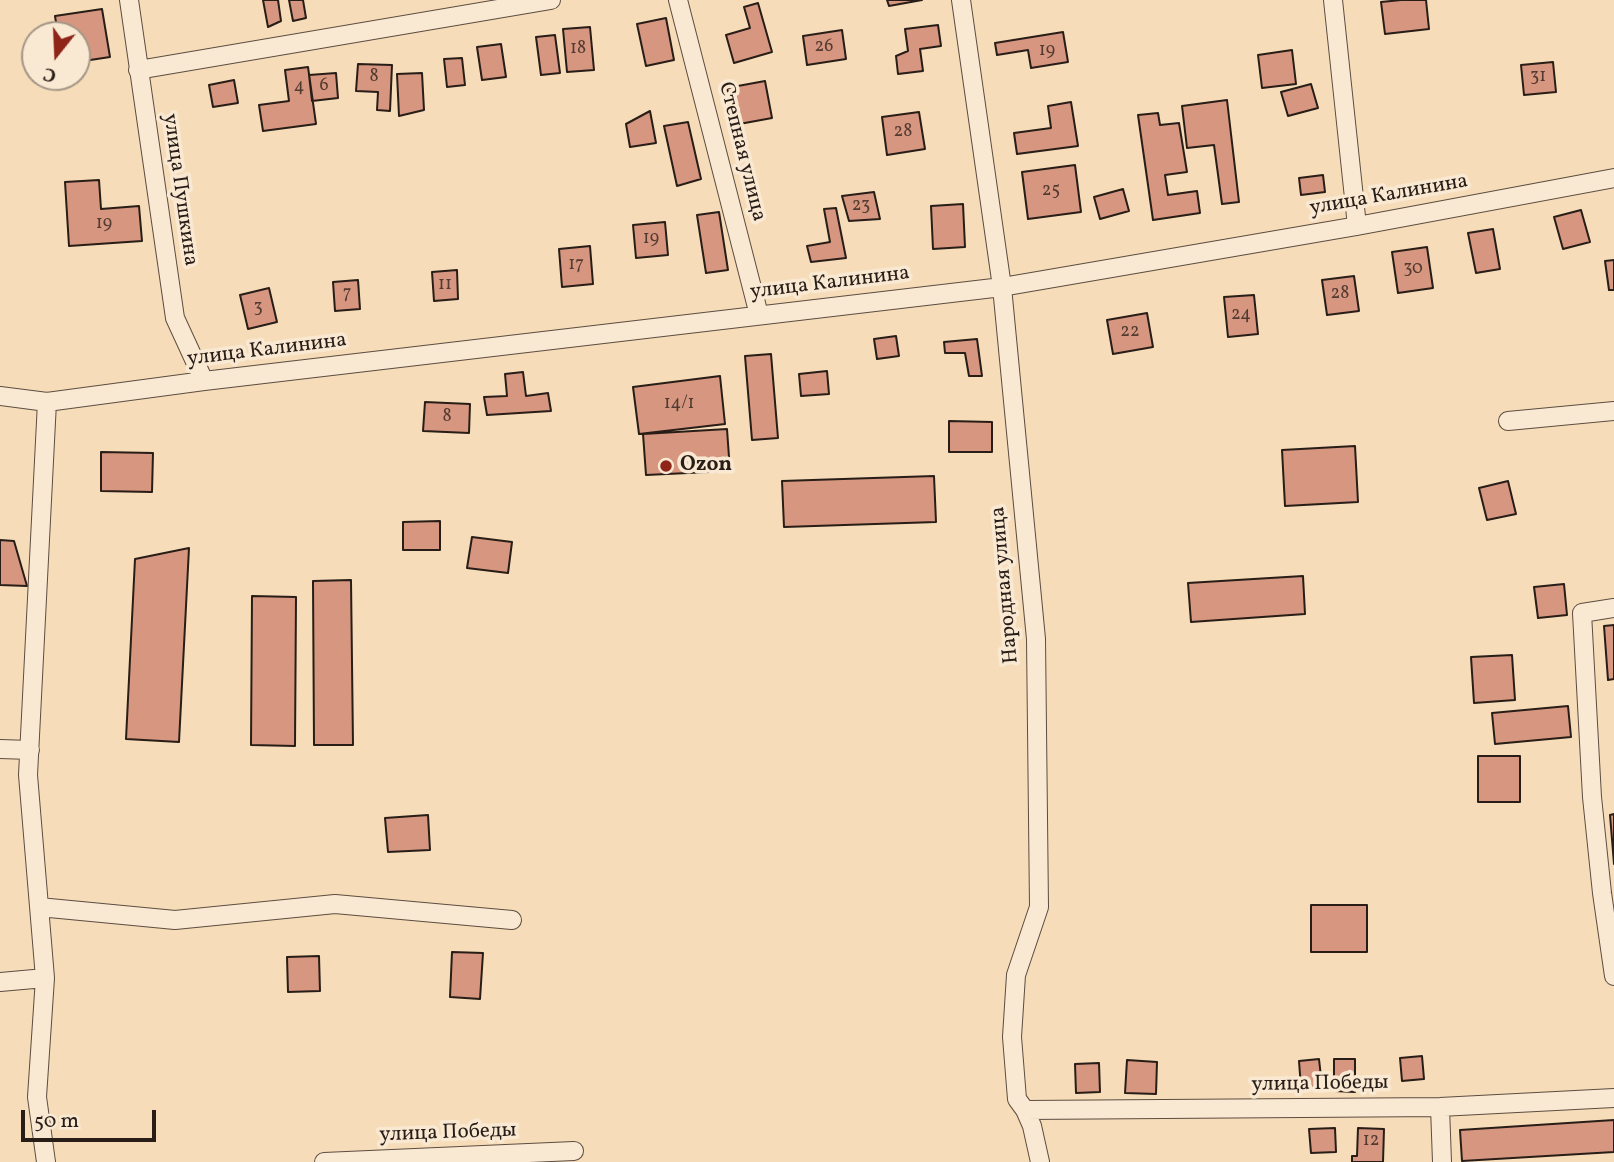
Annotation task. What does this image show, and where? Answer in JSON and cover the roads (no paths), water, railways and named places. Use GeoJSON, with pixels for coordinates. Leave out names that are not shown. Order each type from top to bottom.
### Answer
{"type":"FeatureCollection","features":[{"type":"Feature","properties":{"kind":"street","name":"улица Пушкина"},"geometry":{"type":"LineString","coordinates":[[129,0],[175,318],[204,381]]}},
{"type":"Feature","properties":{"kind":"street"},"geometry":{"type":"LineString","coordinates":[[138,70],[551,0]]}},
{"type":"Feature","properties":{"kind":"street","name":"Степная улица"},"geometry":{"type":"LineString","coordinates":[[678,0],[759,316]]}},
{"type":"Feature","properties":{"kind":"street","name":"Народная улица"},"geometry":{"type":"LineString","coordinates":[[961,0],[1002,287],[1036,639],[1039,907],[1016,975],[1012,1037],[1017,1098],[1031,1126],[1040,1162]]}},
{"type":"Feature","properties":{"kind":"street"},"geometry":{"type":"LineString","coordinates":[[1333,0],[1357,226]]}},
{"type":"Feature","properties":{"kind":"street","name":"улица Калинина"},"geometry":{"type":"LineString","coordinates":[[0,396],[47,402],[1002,287],[1357,226],[1614,178]]}},
{"type":"Feature","properties":{"kind":"street"},"geometry":{"type":"LineString","coordinates":[[46,1162],[37,1097],[45,978],[28,775],[47,402]]}},
{"type":"Feature","properties":{"kind":"street"},"geometry":{"type":"LineString","coordinates":[[1508,421],[1614,411]]}},
{"type":"Feature","properties":{"kind":"street"},"geometry":{"type":"LineString","coordinates":[[1614,608],[1582,613],[1592,797],[1608,893],[1614,976]]}},
{"type":"Feature","properties":{"kind":"street"},"geometry":{"type":"LineString","coordinates":[[0,748],[30,750]]}},
{"type":"Feature","properties":{"kind":"street"},"geometry":{"type":"LineString","coordinates":[[40,907],[175,920],[335,904],[512,920]]}},
{"type":"Feature","properties":{"kind":"street"},"geometry":{"type":"LineString","coordinates":[[0,982],[45,978]]}},
{"type":"Feature","properties":{"kind":"street","name":"улица Победы"},"geometry":{"type":"LineString","coordinates":[[1025,1110],[1440,1107],[1614,1098]]}},
{"type":"Feature","properties":{"kind":"street"},"geometry":{"type":"LineString","coordinates":[[1440,1107],[1442,1162]]}},
{"type":"Feature","properties":{"kind":"street","name":"улица Победы"},"geometry":{"type":"LineString","coordinates":[[324,1162],[574,1151]]}},
{"type":"Feature","properties":{"kind":"place","name":"Ozon"},"geometry":{"type":"Point","coordinates":[666,466]}}]}
